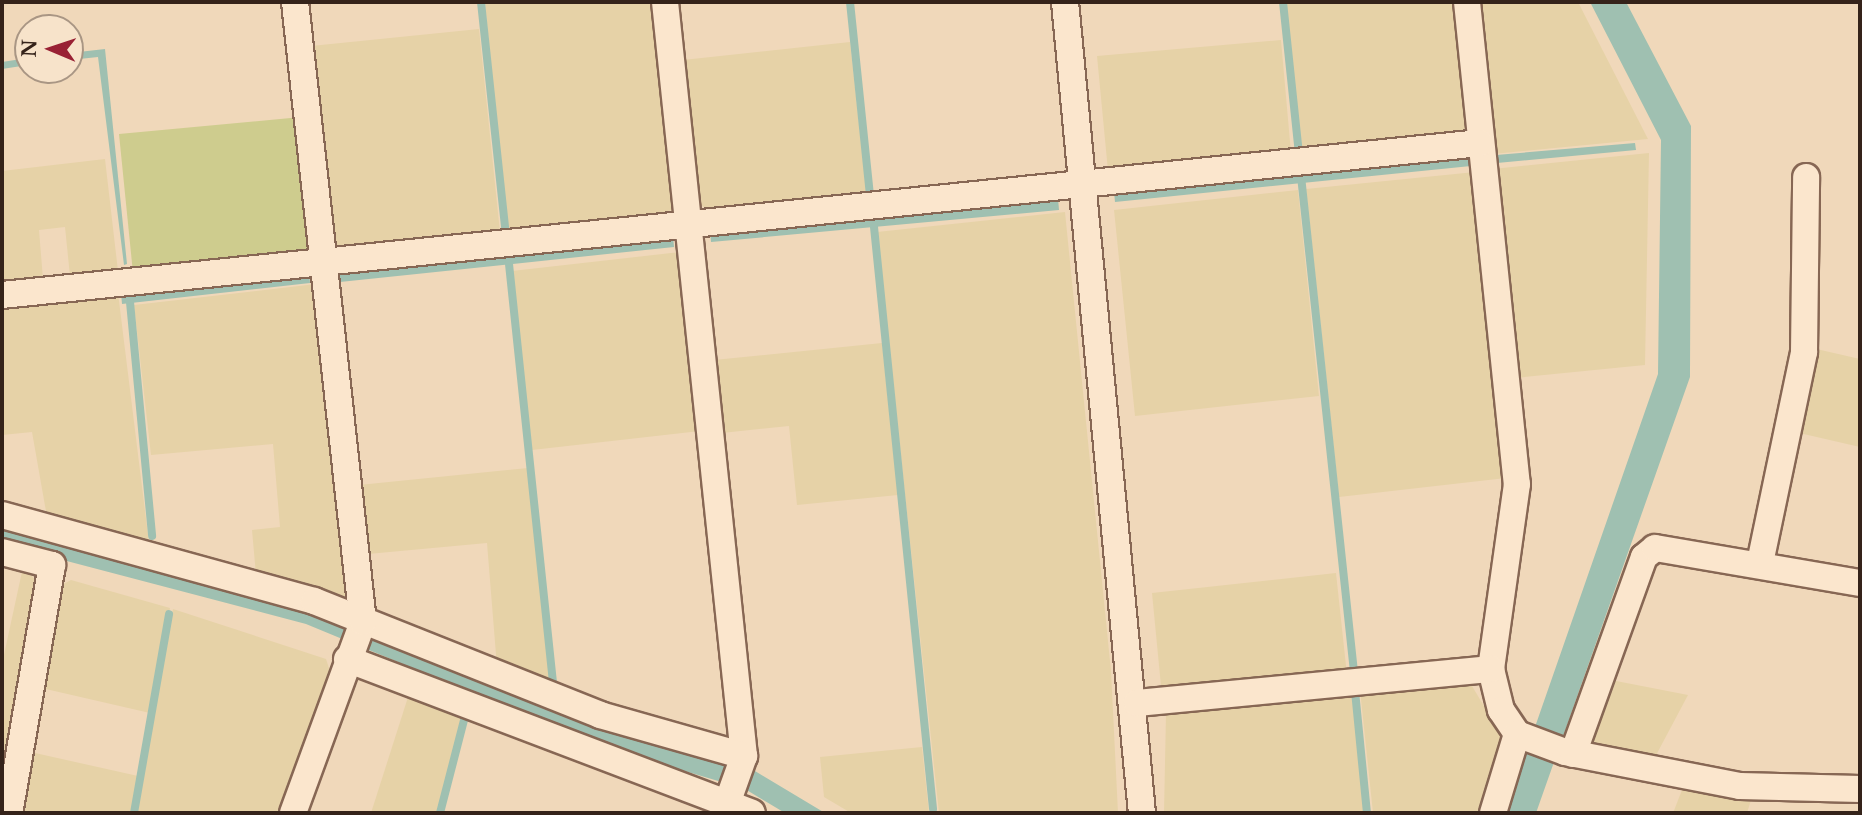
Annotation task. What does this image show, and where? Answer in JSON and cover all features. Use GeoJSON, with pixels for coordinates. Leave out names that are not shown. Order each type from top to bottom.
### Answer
{"type":"FeatureCollection","features":[{"type":"Feature","properties":{"kind":"street"},"geometry":{"type":"LineString","coordinates":[[293,813],[355,639],[322,263],[295,2]]}},
{"type":"Feature","properties":{"kind":"street"},"geometry":{"type":"LineString","coordinates":[[665,2],[743,759],[730,795]]}},
{"type":"Feature","properties":{"kind":"street"},"geometry":{"type":"LineString","coordinates":[[1065,2],[1137,703],[1142,813]]}},
{"type":"Feature","properties":{"kind":"street"},"geometry":{"type":"LineString","coordinates":[[1467,2],[1479,143],[1517,484],[1491,669],[1501,710],[1521,736],[1569,753],[1740,786],[1860,789]]}},
{"type":"Feature","properties":{"kind":"street"},"geometry":{"type":"LineString","coordinates":[[2,295],[689,222],[1479,143]]}},
{"type":"Feature","properties":{"kind":"street"},"geometry":{"type":"LineString","coordinates":[[1759,563],[1804,352],[1806,177]]}},
{"type":"Feature","properties":{"kind":"street"},"geometry":{"type":"LineString","coordinates":[[2,516],[149,551],[730,795],[752,813]]}},
{"type":"Feature","properties":{"kind":"street"},"geometry":{"type":"LineString","coordinates":[[1569,753],[1644,557],[1655,548],[1759,563],[1860,583]]}},
{"type":"Feature","properties":{"kind":"street"},"geometry":{"type":"LineString","coordinates":[[2,552],[52,565],[9,813]]}},
{"type":"Feature","properties":{"kind":"street"},"geometry":{"type":"LineString","coordinates":[[355,639],[743,759]]}},
{"type":"Feature","properties":{"kind":"street"},"geometry":{"type":"LineString","coordinates":[[1137,703],[1491,669]]}},
{"type":"Feature","properties":{"kind":"street"},"geometry":{"type":"LineString","coordinates":[[1493,813],[1521,736]]}},
{"type":"Feature","properties":{"kind":"shaded area"},"geometry":{"type":"Polygon","coordinates":[[[485,2],[655,2],[675,206],[665,215],[507,232],[485,2]]]}},
{"type":"Feature","properties":{"kind":"shaded area"},"geometry":{"type":"Polygon","coordinates":[[[1286,2],[1459,2],[1471,125],[1464,136],[1302,152],[1286,2]]]}},
{"type":"Feature","properties":{"kind":"shaded area"},"geometry":{"type":"Polygon","coordinates":[[[1476,2],[1578,2],[1648,139],[1493,154],[1476,2]]]}},
{"type":"Feature","properties":{"kind":"shaded area"},"geometry":{"type":"Polygon","coordinates":[[[1590,2],[1626,2],[1691,126],[1690,377],[1536,813],[1505,813],[1658,374],[1661,140],[1590,2]]]}},
{"type":"Feature","properties":{"kind":"shaded area"},"geometry":{"type":"Polygon","coordinates":[[[479,29],[500,232],[344,249],[332,242],[311,46],[479,29]]]}},
{"type":"Feature","properties":{"kind":"shaded area"},"geometry":{"type":"Polygon","coordinates":[[[1281,40],[1291,153],[1108,171],[1097,56],[1281,40]]]}},
{"type":"Feature","properties":{"kind":"shaded area"},"geometry":{"type":"Polygon","coordinates":[[[850,42],[867,197],[710,211],[695,201],[683,60],[850,42]]]}},
{"type":"Feature","properties":{"kind":"shaded area"},"geometry":{"type":"Polygon","coordinates":[[[105,49],[127,264],[124,265],[98,57],[84,58],[84,51],[105,49]]]}},
{"type":"Feature","properties":{"kind":"shaded area"},"geometry":{"type":"Polygon","coordinates":[[[14,60],[14,67],[2,69],[2,62],[14,60]]]}},
{"type":"Feature","properties":{"kind":"shaded area"},"geometry":{"type":"Polygon","coordinates":[[[301,117],[313,238],[304,254],[133,273],[119,134],[301,117]]]}},
{"type":"Feature","properties":{"kind":"shaded area"},"geometry":{"type":"Polygon","coordinates":[[[1635,143],[1636,150],[1497,163],[1496,155],[1635,143]]]}},
{"type":"Feature","properties":{"kind":"shaded area"},"geometry":{"type":"Polygon","coordinates":[[[1649,153],[1645,365],[1515,378],[1493,169],[1649,153]]]}},
{"type":"Feature","properties":{"kind":"shaded area"},"geometry":{"type":"Polygon","coordinates":[[[1470,156],[1471,166],[1115,202],[1114,192],[1470,156]]]}},
{"type":"Feature","properties":{"kind":"shaded area"},"geometry":{"type":"Polygon","coordinates":[[[105,159],[118,271],[70,276],[65,227],[39,230],[43,279],[3,283],[2,171],[105,159]]]}},
{"type":"Feature","properties":{"kind":"shaded area"},"geometry":{"type":"Polygon","coordinates":[[[1475,172],[1506,478],[1339,497],[1306,189],[1475,172]]]}},
{"type":"Feature","properties":{"kind":"shaded area"},"geometry":{"type":"Polygon","coordinates":[[[1298,190],[1319,396],[1135,416],[1114,210],[1298,190]]]}},
{"type":"Feature","properties":{"kind":"shaded area"},"geometry":{"type":"Polygon","coordinates":[[[1058,198],[1059,210],[711,242],[710,231],[1058,198]]]}},
{"type":"Feature","properties":{"kind":"shaded area"},"geometry":{"type":"Polygon","coordinates":[[[1065,212],[1111,671],[1118,813],[939,813],[877,232],[1065,212]]]}},
{"type":"Feature","properties":{"kind":"shaded area"},"geometry":{"type":"Polygon","coordinates":[[[673,236],[674,247],[340,282],[339,271],[673,236]]]}},
{"type":"Feature","properties":{"kind":"shaded area"},"geometry":{"type":"Polygon","coordinates":[[[680,252],[700,431],[532,450],[512,271],[680,252]]]}},
{"type":"Feature","properties":{"kind":"shaded area"},"geometry":{"type":"Polygon","coordinates":[[[309,272],[310,283],[122,304],[121,293],[309,272]]]}},
{"type":"Feature","properties":{"kind":"shaded area"},"geometry":{"type":"Polygon","coordinates":[[[316,284],[351,598],[348,603],[256,575],[252,530],[280,527],[273,444],[151,455],[134,305],[316,284]]]}},
{"type":"Feature","properties":{"kind":"shaded area"},"geometry":{"type":"Polygon","coordinates":[[[118,293],[149,543],[47,517],[32,432],[2,435],[2,306],[118,293]]]}},
{"type":"Feature","properties":{"kind":"shaded area"},"geometry":{"type":"Polygon","coordinates":[[[882,343],[898,495],[797,505],[789,426],[722,433],[714,360],[882,343]]]}},
{"type":"Feature","properties":{"kind":"shaded area"},"geometry":{"type":"Polygon","coordinates":[[[1812,348],[1860,359],[1860,447],[1795,432],[1812,348]]]}},
{"type":"Feature","properties":{"kind":"shaded area"},"geometry":{"type":"Polygon","coordinates":[[[528,468],[550,687],[497,667],[487,543],[368,554],[359,485],[528,468]]]}},
{"type":"Feature","properties":{"kind":"shaded area"},"geometry":{"type":"Polygon","coordinates":[[[2,527],[312,609],[750,768],[825,813],[785,813],[745,789],[601,746],[306,624],[2,544],[2,527]]]}},
{"type":"Feature","properties":{"kind":"shaded area"},"geometry":{"type":"Polygon","coordinates":[[[23,567],[43,588],[2,813],[2,664],[23,567]]]}},
{"type":"Feature","properties":{"kind":"shaded area"},"geometry":{"type":"Polygon","coordinates":[[[1336,573],[1347,675],[1161,686],[1152,593],[1336,573]]]}},
{"type":"Feature","properties":{"kind":"shaded area"},"geometry":{"type":"Polygon","coordinates":[[[71,580],[170,608],[150,713],[37,687],[54,589],[71,580]]]}},
{"type":"Feature","properties":{"kind":"shaded area"},"geometry":{"type":"Polygon","coordinates":[[[173,609],[326,659],[331,674],[284,813],[136,813],[173,609]]]}},
{"type":"Feature","properties":{"kind":"shaded area"},"geometry":{"type":"Polygon","coordinates":[[[1611,680],[1688,695],[1654,759],[1584,747],[1611,680]]]}},
{"type":"Feature","properties":{"kind":"shaded area"},"geometry":{"type":"Polygon","coordinates":[[[1469,681],[1506,743],[1485,813],[1373,813],[1360,690],[1469,681]]]}},
{"type":"Feature","properties":{"kind":"shaded area"},"geometry":{"type":"Polygon","coordinates":[[[1352,690],[1364,813],[1164,813],[1166,713],[1352,690]]]}},
{"type":"Feature","properties":{"kind":"shaded area"},"geometry":{"type":"Polygon","coordinates":[[[409,694],[463,714],[437,813],[371,813],[409,694]]]}},
{"type":"Feature","properties":{"kind":"shaded area"},"geometry":{"type":"Polygon","coordinates":[[[922,747],[929,813],[851,813],[824,797],[820,757],[922,747]]]}},
{"type":"Feature","properties":{"kind":"shaded area"},"geometry":{"type":"Polygon","coordinates":[[[26,751],[138,776],[131,813],[15,813],[26,751]]]}},
{"type":"Feature","properties":{"kind":"shaded area"},"geometry":{"type":"Polygon","coordinates":[[[1682,790],[1751,800],[1747,813],[1673,813],[1682,790]]]}},
{"type":"Feature","properties":{"kind":"waterway"},"geometry":{"type":"LineString","coordinates":[[481,2],[506,235]]}},
{"type":"Feature","properties":{"kind":"waterway"},"geometry":{"type":"LineString","coordinates":[[850,2],[870,197]]}},
{"type":"Feature","properties":{"kind":"waterway"},"geometry":{"type":"LineString","coordinates":[[1283,2],[1299,155]]}},
{"type":"Feature","properties":{"kind":"waterway"},"geometry":{"type":"LineString","coordinates":[[1301,176],[1354,673]]}},
{"type":"Feature","properties":{"kind":"waterway"},"geometry":{"type":"LineString","coordinates":[[873,217],[933,809]]}},
{"type":"Feature","properties":{"kind":"waterway"},"geometry":{"type":"LineString","coordinates":[[509,264],[553,682]]}},
{"type":"Feature","properties":{"kind":"waterway"},"geometry":{"type":"LineString","coordinates":[[130,302],[152,536]]}},
{"type":"Feature","properties":{"kind":"waterway"},"geometry":{"type":"LineString","coordinates":[[134,813],[169,614]]}},
{"type":"Feature","properties":{"kind":"waterway"},"geometry":{"type":"LineString","coordinates":[[1355,691],[1367,813]]}},
{"type":"Feature","properties":{"kind":"waterway"},"geometry":{"type":"LineString","coordinates":[[440,813],[464,720]]}}]}
